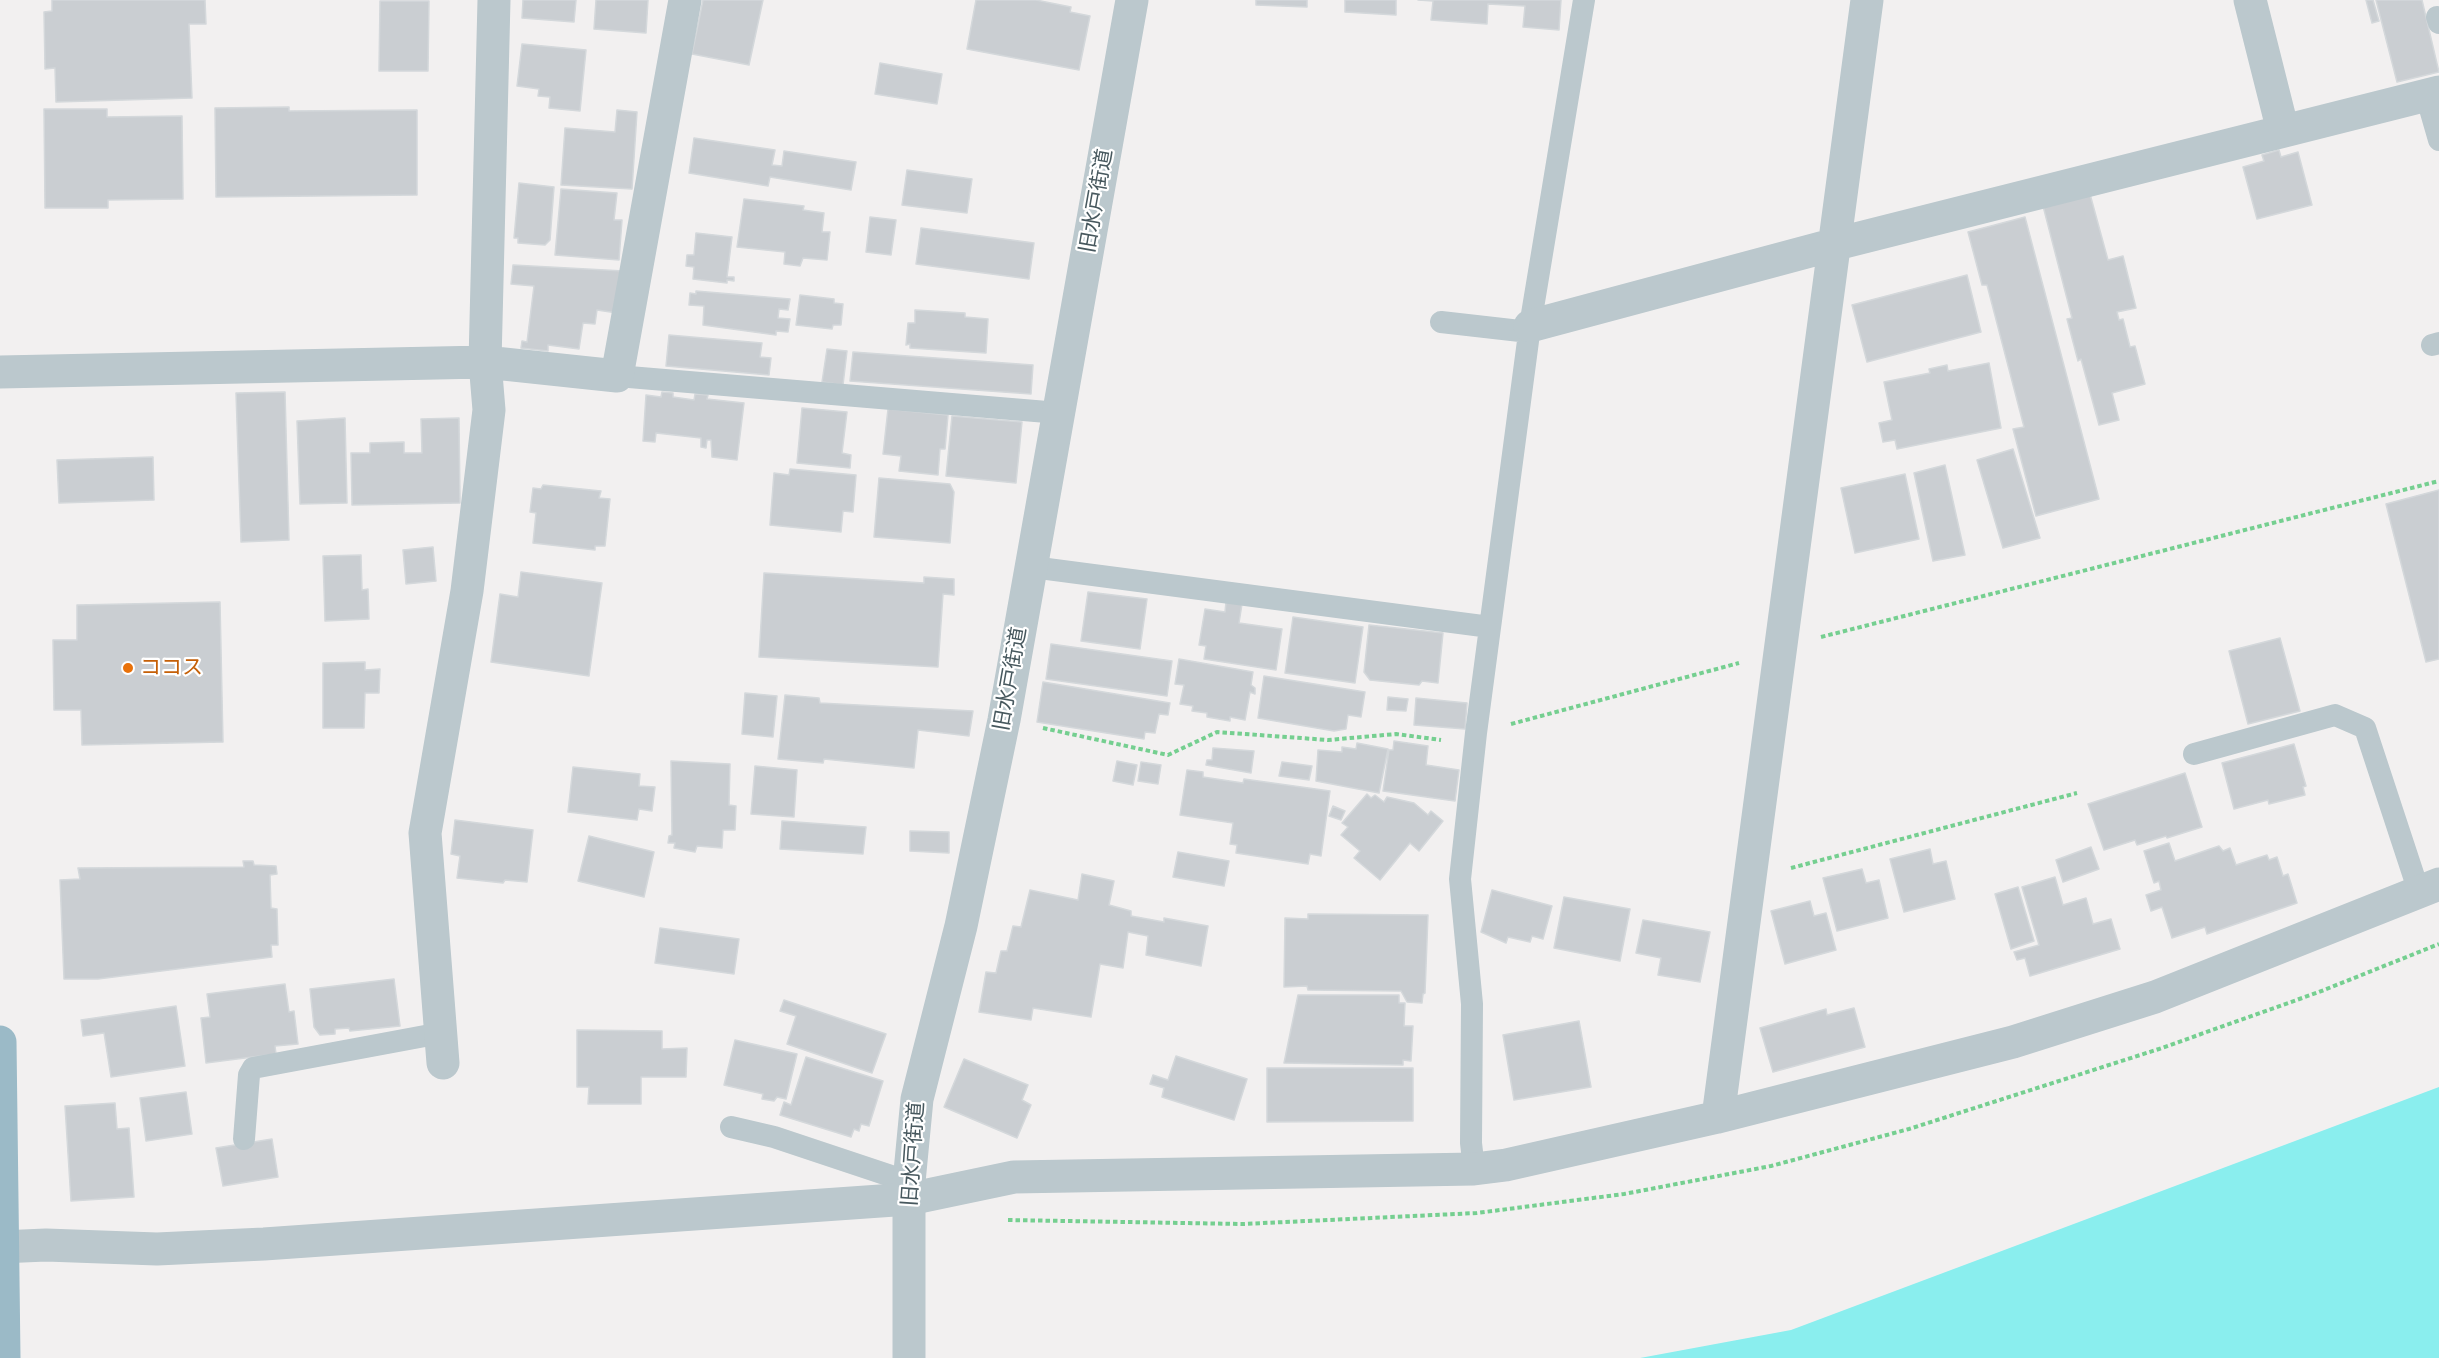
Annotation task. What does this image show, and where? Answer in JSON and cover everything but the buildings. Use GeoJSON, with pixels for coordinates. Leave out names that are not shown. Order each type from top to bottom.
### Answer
{"type":"FeatureCollection","features":[{"type":"Feature","properties":{"kind":"highway"},"geometry":{"type":"LineString","coordinates":[[0,1042],[4,1358]]}},
{"type":"Feature","properties":{"kind":"street"},"geometry":{"type":"LineString","coordinates":[[442,1048],[425,833],[467,591],[489,410],[485,362],[494,0]]}},
{"type":"Feature","properties":{"kind":"street"},"geometry":{"type":"LineString","coordinates":[[0,372],[485,362],[617,376],[685,0]]}},
{"type":"Feature","properties":{"kind":"street","name":"旧水戸街道"},"geometry":{"type":"LineString","coordinates":[[909,1358],[909,1203],[916,1099],[961,926],[1004,720],[1132,0]]}},
{"type":"Feature","properties":{"kind":"street"},"geometry":{"type":"LineString","coordinates":[[1718,1117],[1752,879],[1867,0]]}},
{"type":"Feature","properties":{"kind":"street"},"geometry":{"type":"LineString","coordinates":[[2250,0],[2283,131]]}},
{"type":"Feature","properties":{"kind":"street"},"geometry":{"type":"LineString","coordinates":[[1529,329],[1836,244],[2433,94]]}},
{"type":"Feature","properties":{"kind":"street"},"geometry":{"type":"LineString","coordinates":[[2,1247],[156,1249],[264,1244],[909,1203],[1014,1177],[1474,1169],[1506,1165],[1718,1117],[2013,1042],[2155,997],[2429,888]]}},
{"type":"Feature","properties":{"kind":"lane"},"geometry":{"type":"LineString","coordinates":[[1474,1169],[1472,1004],[1461,879],[1475,738],[1529,329],[1584,0]]}},
{"type":"Feature","properties":{"kind":"lane"},"geometry":{"type":"LineString","coordinates":[[2433,94],[2439,140]]}},
{"type":"Feature","properties":{"kind":"lane"},"geometry":{"type":"LineString","coordinates":[[1441,322],[1529,329]]}},
{"type":"Feature","properties":{"kind":"lane"},"geometry":{"type":"LineString","coordinates":[[617,376],[1059,413]]}},
{"type":"Feature","properties":{"kind":"lane"},"geometry":{"type":"LineString","coordinates":[[1032,567],[1490,627]]}},
{"type":"Feature","properties":{"kind":"lane"},"geometry":{"type":"LineString","coordinates":[[2194,754],[2335,715],[2365,728],[2429,888]]}},
{"type":"Feature","properties":{"kind":"lane"},"geometry":{"type":"LineString","coordinates":[[244,1139],[249,1075],[253,1068],[442,1048]]}},
{"type":"Feature","properties":{"kind":"lane"},"geometry":{"type":"LineString","coordinates":[[731,1127],[774,1137],[909,1203]]}},
{"type":"Feature","properties":{"kind":"path"},"geometry":{"type":"LineString","coordinates":[[1004,720],[1168,754],[1217,732],[1328,740],[1396,734],[1475,738],[1782,649],[2439,481]]}},
{"type":"Feature","properties":{"kind":"path"},"geometry":{"type":"LineString","coordinates":[[1752,879],[2077,793]]}},
{"type":"Feature","properties":{"kind":"water"},"geometry":{"type":"Polygon","coordinates":[[[2439,1087],[2439,1358],[1640,1358],[1791,1330],[2439,1087]]]}},
{"type":"Feature","properties":{"kind":"place","name":"ココス"},"geometry":{"type":"Point","coordinates":[128,668]}}]}
